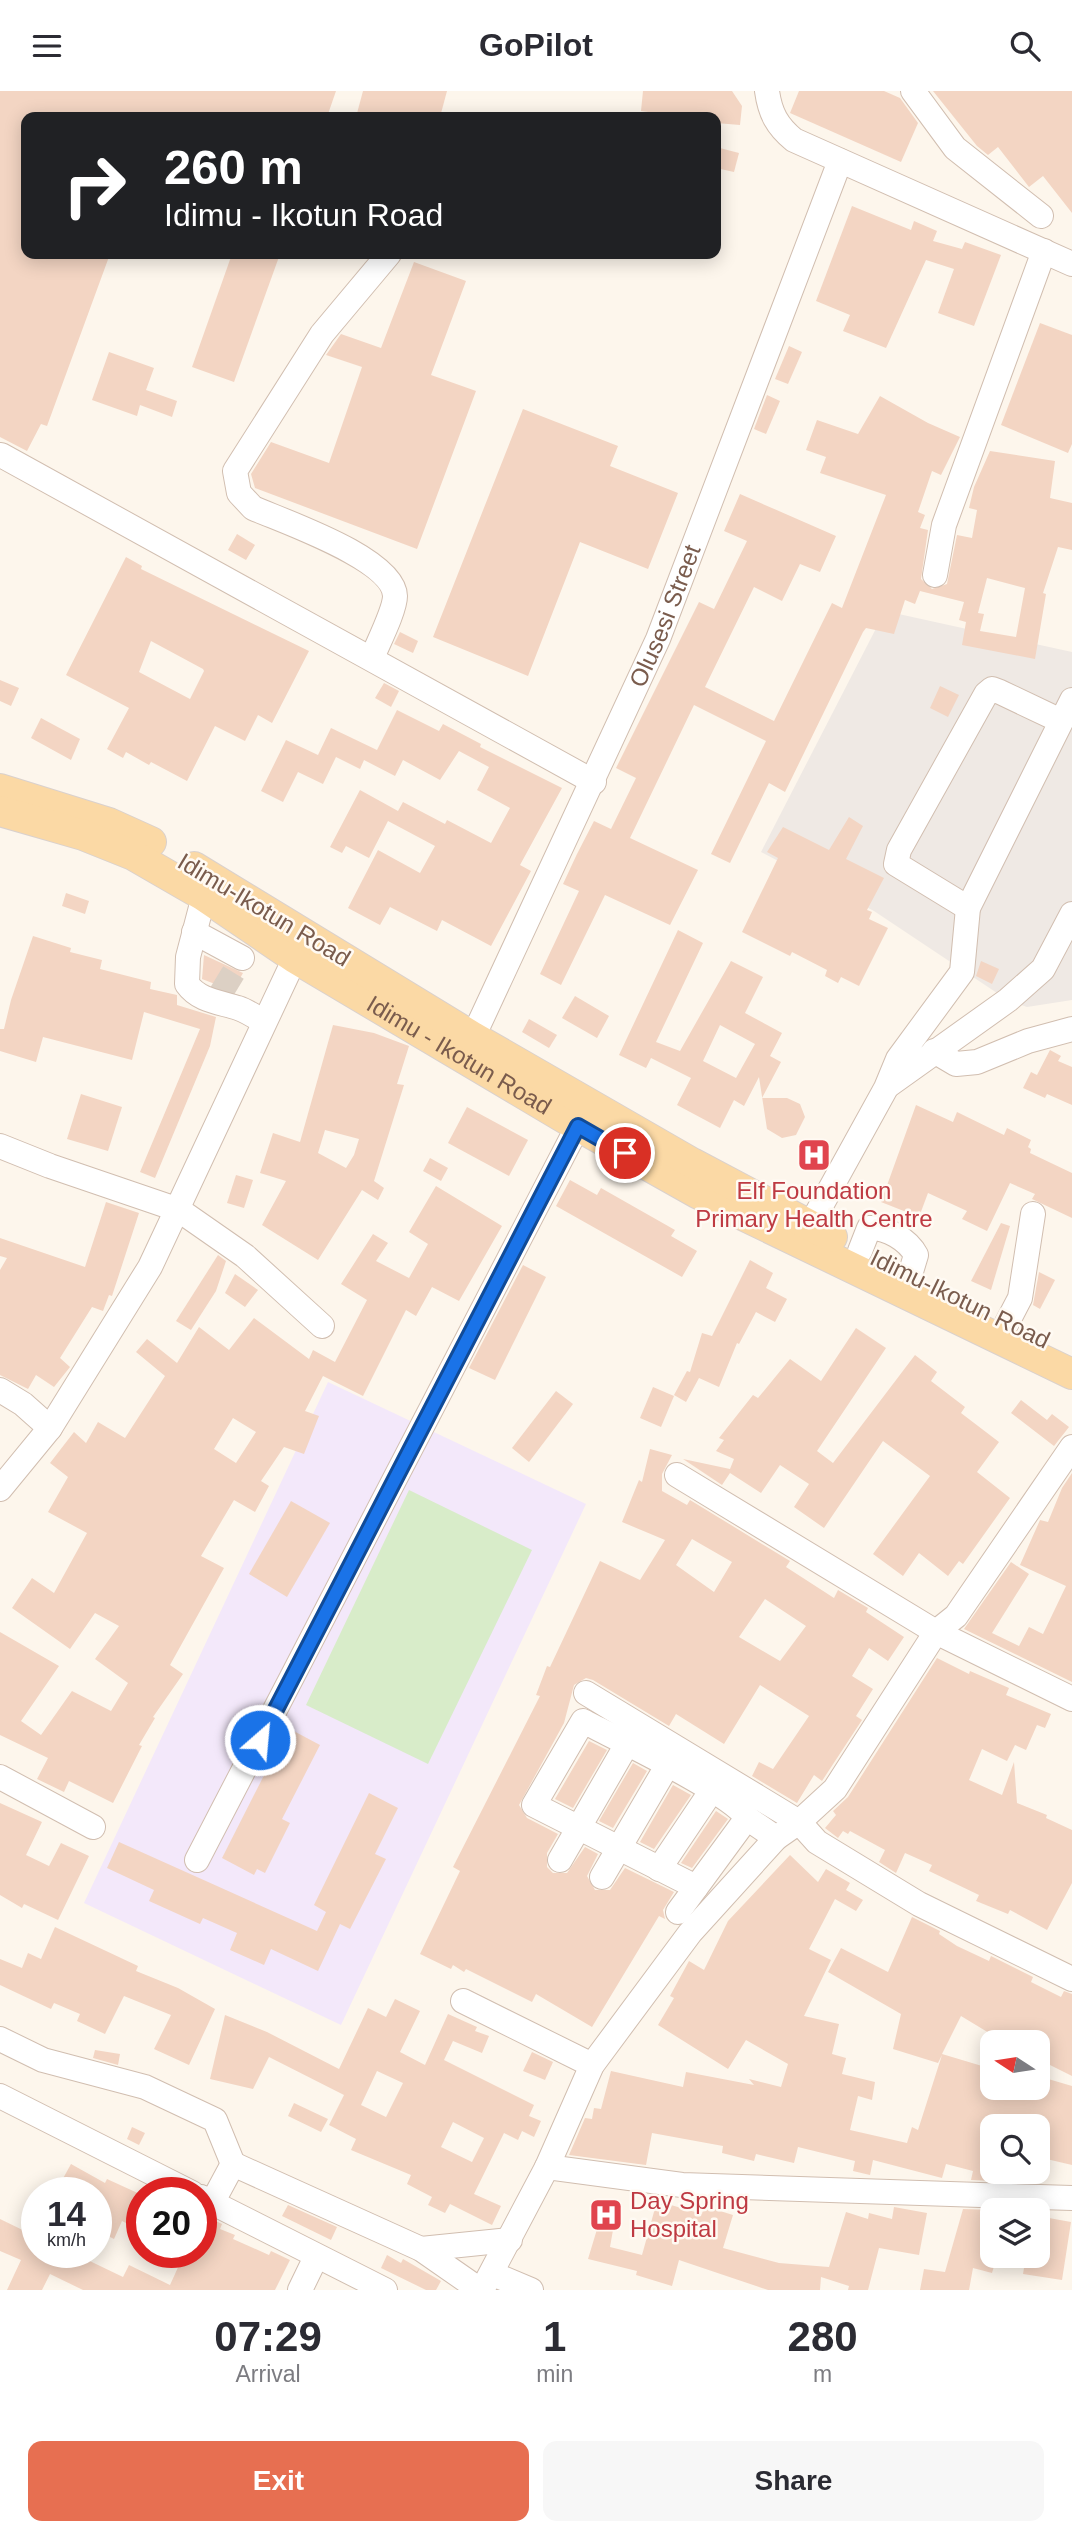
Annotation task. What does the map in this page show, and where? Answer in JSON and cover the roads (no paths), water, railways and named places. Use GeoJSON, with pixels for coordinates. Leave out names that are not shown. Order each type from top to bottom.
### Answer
{"type":"FeatureCollection","features":[{"type":"Feature","properties":{"kind":"main road","name":"Idimu-Ikotun Road"},"geometry":{"type":"LineString","coordinates":[[0,789],[109,823],[148,841],[467,1046],[692,1163],[805,1235],[860,1251],[1007,1323],[1068,1362]]}},
{"type":"Feature","properties":{"kind":"main road","name":"Idimu - Ikotun Road"},"geometry":{"type":"LineString","coordinates":[[0,811],[83,835],[133,855],[204,896],[295,958],[467,1046],[578,1126],[696,1193],[805,1235],[1068,1362]]}},
{"type":"Feature","properties":{"kind":"street"},"geometry":{"type":"LineString","coordinates":[[767,91],[769,110],[781,129],[794,140],[1072,264]]}},
{"type":"Feature","properties":{"kind":"street"},"geometry":{"type":"LineString","coordinates":[[913,91],[955,148],[1041,216]]}},
{"type":"Feature","properties":{"kind":"street","name":"Olusesi Street"},"geometry":{"type":"LineString","coordinates":[[467,1046],[594,782],[658,639],[840,161]]}},
{"type":"Feature","properties":{"kind":"street"},"geometry":{"type":"LineString","coordinates":[[934,575],[944,525],[1044,251]]}},
{"type":"Feature","properties":{"kind":"street"},"geometry":{"type":"LineString","coordinates":[[372,658],[395,597],[387,575],[365,558],[253,508],[239,493],[236,471],[322,334],[385,259]]}},
{"type":"Feature","properties":{"kind":"street"},"geometry":{"type":"LineString","coordinates":[[1,455],[594,782]]}},
{"type":"Feature","properties":{"kind":"street"},"geometry":{"type":"LineString","coordinates":[[805,1235],[886,1088],[898,1059],[962,972],[968,908],[1067,711],[992,689],[986,694],[899,850],[896,864],[968,908]]}},
{"type":"Feature","properties":{"kind":"street"},"geometry":{"type":"LineString","coordinates":[[204,896],[186,973],[187,984],[192,992],[218,998],[264,1022]]}},
{"type":"Feature","properties":{"kind":"street"},"geometry":{"type":"LineString","coordinates":[[886,1088],[1008,1000],[1043,969],[1072,915]]}},
{"type":"Feature","properties":{"kind":"street"},"geometry":{"type":"LineString","coordinates":[[194,932],[240,961],[258,933]]}},
{"type":"Feature","properties":{"kind":"street"},"geometry":{"type":"LineString","coordinates":[[0,1489],[50,1427],[150,1267],[295,958]]}},
{"type":"Feature","properties":{"kind":"street"},"geometry":{"type":"LineString","coordinates":[[934,1051],[956,1065],[977,1062],[1028,1041],[1072,1029]]}},
{"type":"Feature","properties":{"kind":"street"},"geometry":{"type":"LineString","coordinates":[[197,1860],[578,1126]]}},
{"type":"Feature","properties":{"kind":"street"},"geometry":{"type":"LineString","coordinates":[[0,1146],[178,1210],[245,1256],[322,1326]]}},
{"type":"Feature","properties":{"kind":"street"},"geometry":{"type":"LineString","coordinates":[[1007,1323],[1020,1298],[1034,1214]]}},
{"type":"Feature","properties":{"kind":"street"},"geometry":{"type":"LineString","coordinates":[[0,1390],[23,1404],[50,1427]]}},
{"type":"Feature","properties":{"kind":"street"},"geometry":{"type":"LineString","coordinates":[[485,2285],[547,2168],[592,2065],[690,1933],[776,1838],[799,1822],[835,1789],[936,1632],[956,1616],[1072,1447]]}},
{"type":"Feature","properties":{"kind":"street"},"geometry":{"type":"LineString","coordinates":[[677,1475],[936,1632],[1072,1699]]}},
{"type":"Feature","properties":{"kind":"street"},"geometry":{"type":"LineString","coordinates":[[586,1693],[799,1822],[817,1842],[919,1904],[1072,1979]]}},
{"type":"Feature","properties":{"kind":"street"},"geometry":{"type":"LineString","coordinates":[[696,1887],[534,1805],[583,1721],[712,1790],[776,1838]]}},
{"type":"Feature","properties":{"kind":"street"},"geometry":{"type":"LineString","coordinates":[[559,1860],[627,1744]]}},
{"type":"Feature","properties":{"kind":"street"},"geometry":{"type":"LineString","coordinates":[[602,1877],[667,1766]]}},
{"type":"Feature","properties":{"kind":"street"},"geometry":{"type":"LineString","coordinates":[[0,1777],[93,1827]]}},
{"type":"Feature","properties":{"kind":"street"},"geometry":{"type":"LineString","coordinates":[[660,1868],[712,1790]]}},
{"type":"Feature","properties":{"kind":"street"},"geometry":{"type":"LineString","coordinates":[[678,1912],[747,1818]]}},
{"type":"Feature","properties":{"kind":"street"},"geometry":{"type":"LineString","coordinates":[[463,2001],[592,2065]]}},
{"type":"Feature","properties":{"kind":"street"},"geometry":{"type":"LineString","coordinates":[[0,2039],[43,2060],[145,2087],[215,2120],[233,2164],[421,2249],[485,2285],[531,2290]]}},
{"type":"Feature","properties":{"kind":"street"},"geometry":{"type":"LineString","coordinates":[[0,2096],[160,2177]]}},
{"type":"Feature","properties":{"kind":"street"},"geometry":{"type":"LineString","coordinates":[[217,2182],[233,2164]]}},
{"type":"Feature","properties":{"kind":"street"},"geometry":{"type":"LineString","coordinates":[[547,2168],[682,2185],[1072,2198]]}},
{"type":"Feature","properties":{"kind":"street"},"geometry":{"type":"LineString","coordinates":[[217,2206],[385,2290]]}},
{"type":"Feature","properties":{"kind":"street"},"geometry":{"type":"LineString","coordinates":[[421,2249],[510,2240]]}},
{"type":"Feature","properties":{"kind":"street"},"geometry":{"type":"LineString","coordinates":[[300,2290],[316,2257]]}},
{"type":"Feature","properties":{"kind":"tunnel"},"geometry":{"type":"LineString","coordinates":[[221,993],[238,965]]}},
{"type":"Feature","properties":{"kind":"place","name":"Elf Foundation Primary Health Centre"},"geometry":{"type":"Point","coordinates":[814,1155]}},
{"type":"Feature","properties":{"kind":"place","name":"Day Spring Hospital"},"geometry":{"type":"Point","coordinates":[606,2215]}}]}
